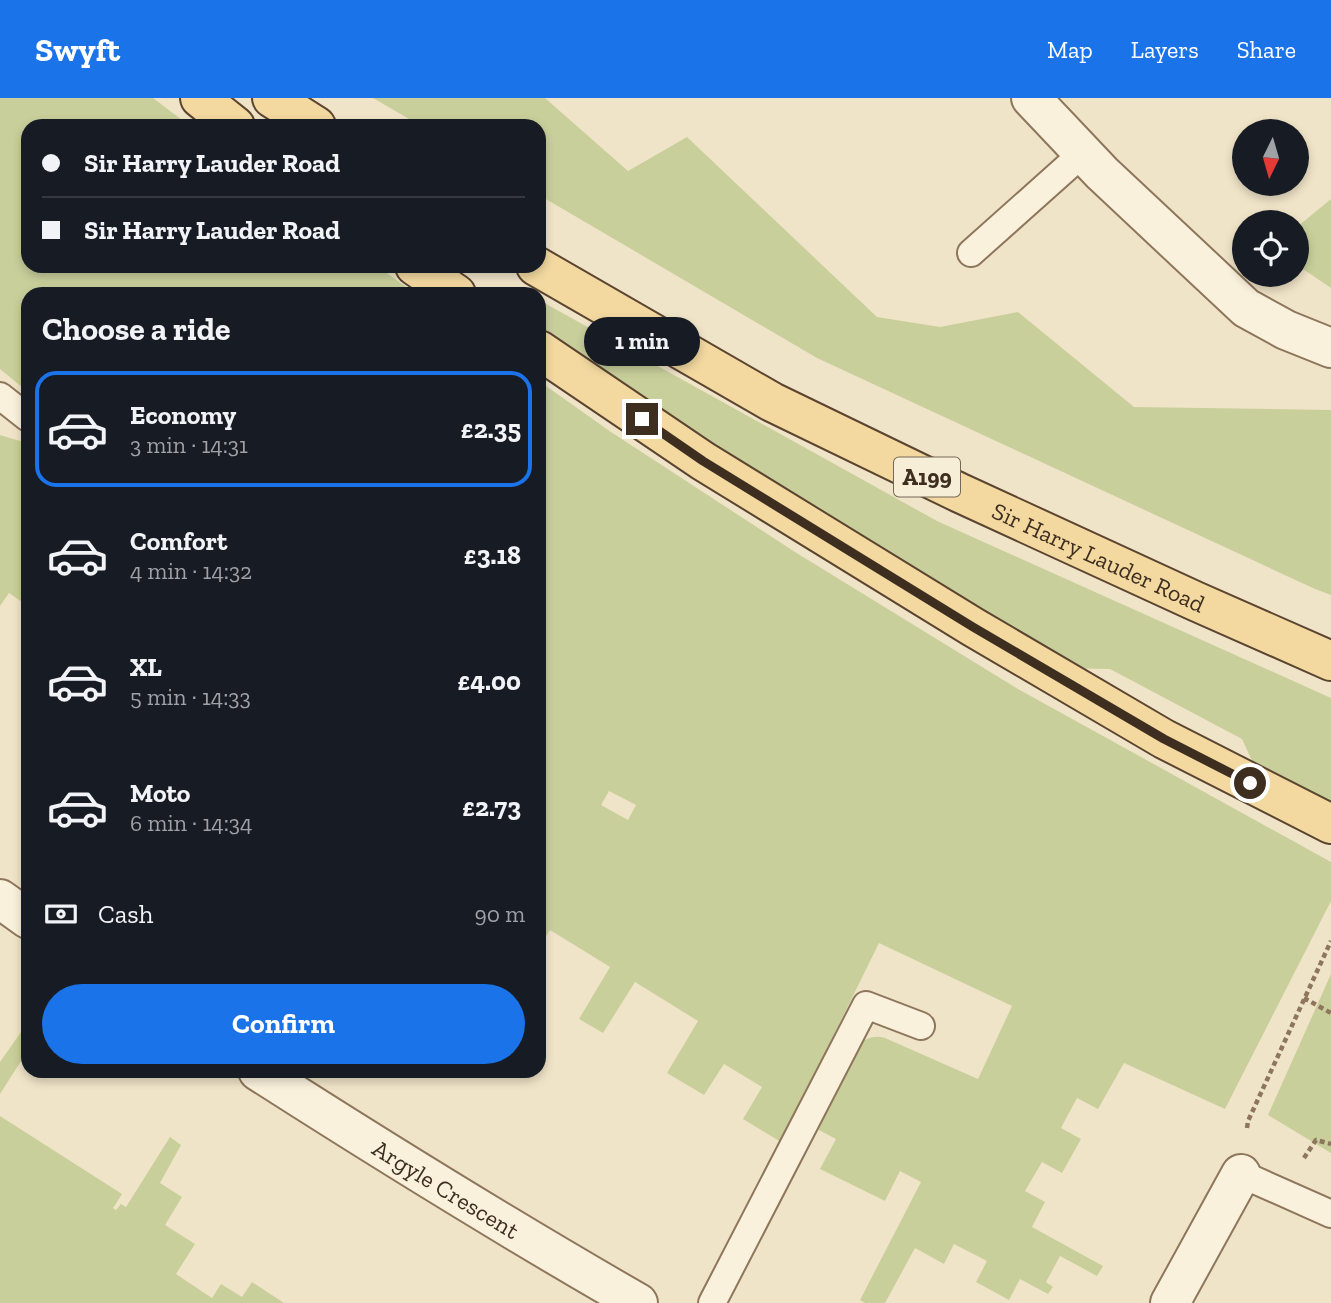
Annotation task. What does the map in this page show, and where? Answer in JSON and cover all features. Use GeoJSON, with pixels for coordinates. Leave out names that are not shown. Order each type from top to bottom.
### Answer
{"type":"FeatureCollection","features":[{"type":"Feature","properties":{"kind":"main road"},"geometry":{"type":"LineString","coordinates":[[200,98],[226,119]]}},
{"type":"Feature","properties":{"kind":"main road"},"geometry":{"type":"LineString","coordinates":[[272,98],[305,119]]}},
{"type":"Feature","properties":{"kind":"main road","name":"Sir Harry Lauder Road"},"geometry":{"type":"LineString","coordinates":[[546,272],[772,402],[1034,527],[1331,661]]}},
{"type":"Feature","properties":{"kind":"main road"},"geometry":{"type":"LineString","coordinates":[[425,273],[446,287]]}},
{"type":"Feature","properties":{"kind":"main road"},"geometry":{"type":"LineString","coordinates":[[546,355],[703,461],[973,627],[1164,739],[1331,824]]}},
{"type":"Feature","properties":{"kind":"street"},"geometry":{"type":"LineString","coordinates":[[1031,98],[1102,173],[1246,308],[1286,330],[1331,348]]}},
{"type":"Feature","properties":{"kind":"street"},"geometry":{"type":"LineString","coordinates":[[0,899],[21,914]]}},
{"type":"Feature","properties":{"kind":"street","name":"Argyle Crescent"},"geometry":{"type":"LineString","coordinates":[[269,1078],[409,1167],[638,1303]]}},
{"type":"Feature","properties":{"kind":"street"},"geometry":{"type":"LineString","coordinates":[[1170,1303],[1241,1174]]}},
{"type":"Feature","properties":{"kind":"lane"},"geometry":{"type":"LineString","coordinates":[[971,253],[1083,153]]}},
{"type":"Feature","properties":{"kind":"lane"},"geometry":{"type":"LineString","coordinates":[[0,396],[21,412]]}},
{"type":"Feature","properties":{"kind":"lane"},"geometry":{"type":"LineString","coordinates":[[712,1303],[866,1005],[921,1026]]}},
{"type":"Feature","properties":{"kind":"lane"},"geometry":{"type":"LineString","coordinates":[[1241,1174],[1331,1214]]}},
{"type":"Feature","properties":{"kind":"path"},"geometry":{"type":"LineString","coordinates":[[1241,1174],[1248,1121],[1331,941]]}},
{"type":"Feature","properties":{"kind":"path"},"geometry":{"type":"LineString","coordinates":[[1304,998],[1331,1013]]}},
{"type":"Feature","properties":{"kind":"green space"},"geometry":{"type":"Polygon","coordinates":[[[0,98],[153,98],[181,119],[21,119],[21,273],[387,273],[406,287],[21,287],[21,386],[0,369],[0,98]]]}},
{"type":"Feature","properties":{"kind":"green space"},"geometry":{"type":"Polygon","coordinates":[[[373,98],[545,98],[628,171],[687,137],[877,317],[940,327],[1018,312],[1134,407],[1331,410],[1331,595],[817,358],[546,199],[546,119],[409,119],[373,98]]]}},
{"type":"Feature","properties":{"kind":"green space"},"geometry":{"type":"Polygon","coordinates":[[[1331,199],[1331,288],[1309,273],[1309,217],[1331,199]]]}},
{"type":"Feature","properties":{"kind":"green space"},"geometry":{"type":"Polygon","coordinates":[[[546,304],[937,521],[1331,698],[1331,815],[1261,780],[1242,739],[1110,669],[1058,668],[546,345],[546,304]]]}},
{"type":"Feature","properties":{"kind":"green space"},"geometry":{"type":"Polygon","coordinates":[[[546,386],[611,432],[795,552],[1018,689],[1331,862],[1331,901],[1225,1109],[1124,1063],[1098,1109],[1077,1098],[1061,1128],[1081,1139],[1062,1173],[1042,1162],[1025,1191],[1045,1202],[1032,1227],[1103,1266],[1097,1276],[1060,1256],[1046,1282],[1053,1287],[1048,1294],[1020,1279],[1009,1300],[976,1282],[987,1261],[954,1244],[944,1264],[915,1248],[885,1303],[865,1303],[860,1300],[921,1182],[900,1171],[885,1201],[820,1169],[836,1139],[815,1128],[857,1045],[874,1037],[885,1038],[978,1079],[1012,1006],[879,943],[781,1142],[743,1119],[762,1087],[724,1064],[704,1095],[667,1073],[698,1021],[635,982],[603,1033],[579,1019],[610,967],[550,930],[546,936],[546,386]],[[609,791],[601,805],[628,820],[636,805],[609,791]]]}},
{"type":"Feature","properties":{"kind":"green space"},"geometry":{"type":"Polygon","coordinates":[[[0,435],[21,442],[21,601],[9,593],[0,606],[0,435]]]}},
{"type":"Feature","properties":{"kind":"green space"},"geometry":{"type":"Polygon","coordinates":[[[1331,974],[1331,1153],[1268,1115],[1331,974]]]}},
{"type":"Feature","properties":{"kind":"green space"},"geometry":{"type":"Polygon","coordinates":[[[21,1032],[21,1061],[0,1094],[0,1062],[21,1032]]]}},
{"type":"Feature","properties":{"kind":"green space"},"geometry":{"type":"Polygon","coordinates":[[[0,1116],[122,1194],[113,1208],[116,1210],[121,1204],[126,1207],[170,1137],[181,1145],[160,1183],[182,1197],[165,1225],[195,1244],[176,1274],[212,1298],[221,1284],[242,1297],[252,1282],[284,1303],[0,1303],[0,1116]]]}},
{"type":"Feature","properties":{"kind":"route"},"geometry":{"type":"LineString","coordinates":[[642,419],[703,461],[973,627],[1164,739],[1250,783]]}}]}
